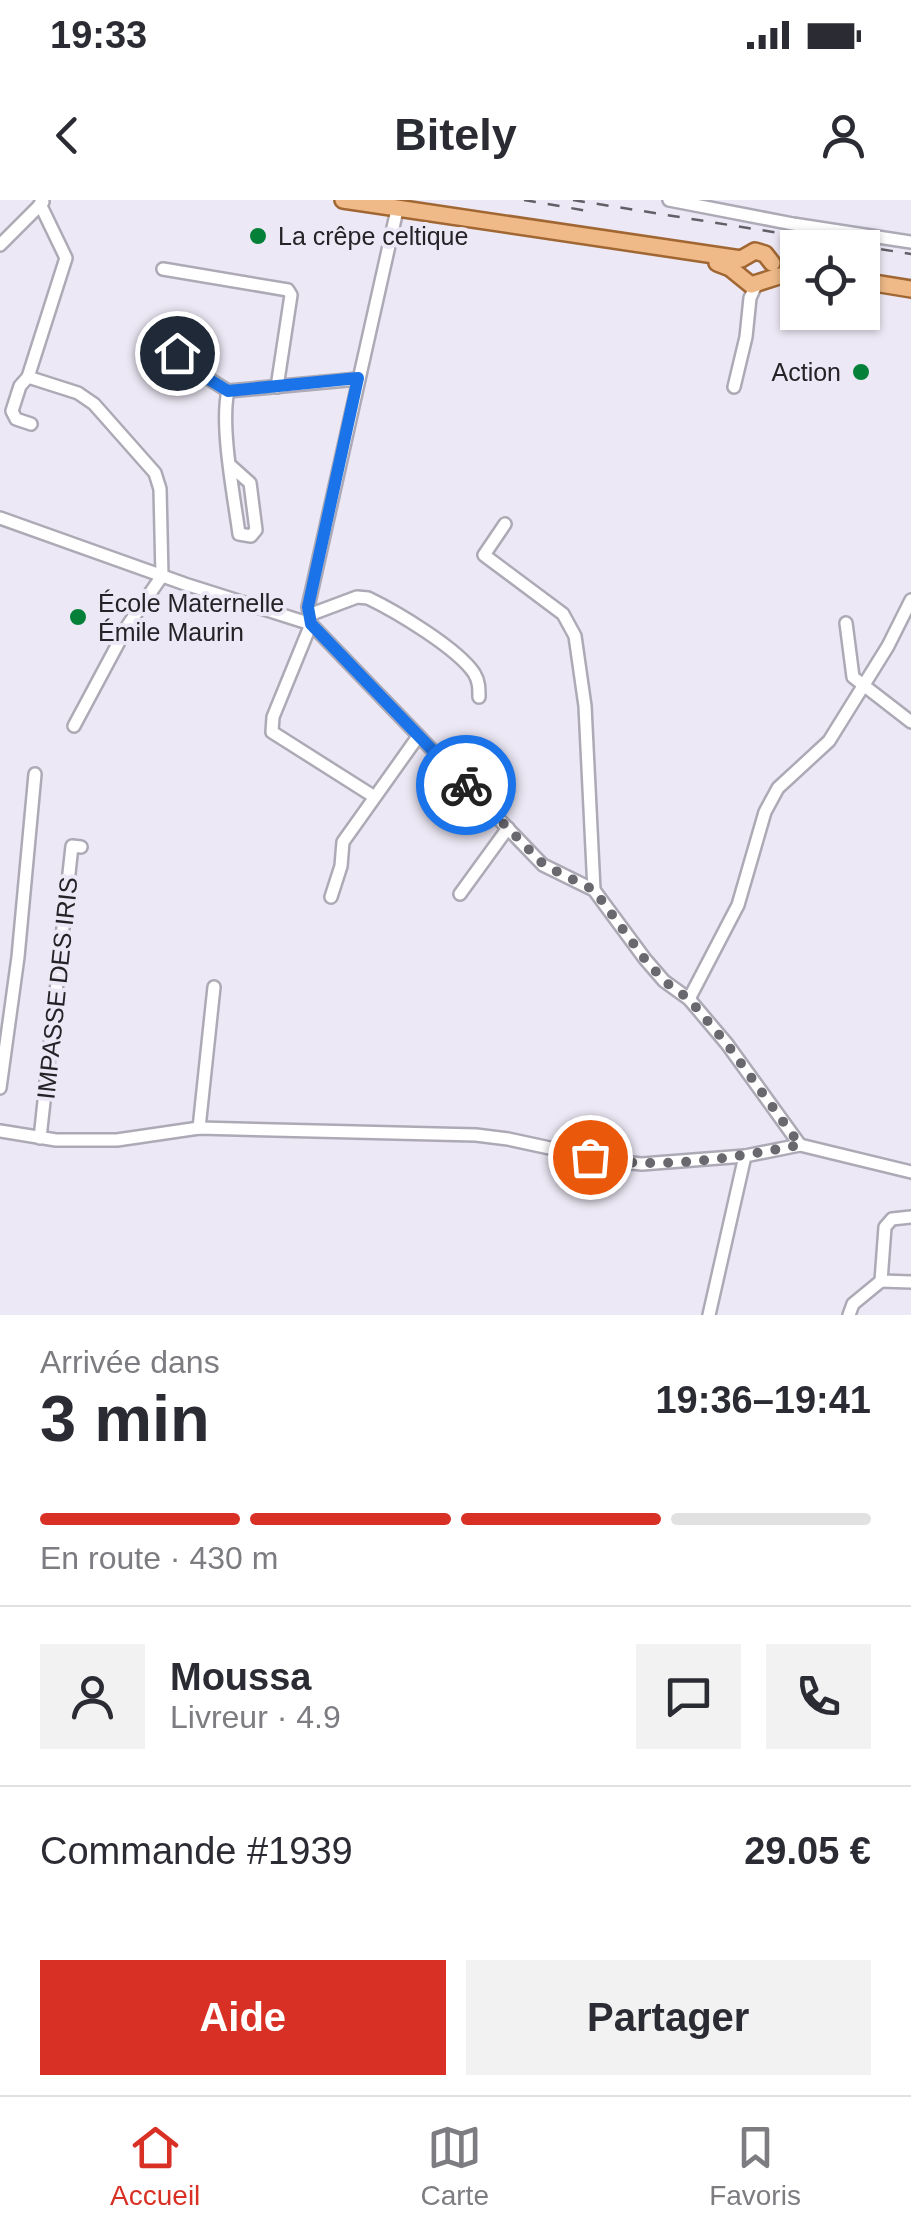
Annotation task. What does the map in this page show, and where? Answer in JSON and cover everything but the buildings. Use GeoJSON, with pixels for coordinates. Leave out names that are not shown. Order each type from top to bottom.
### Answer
{"type":"FeatureCollection","features":[{"type":"Feature","properties":{"kind":"main road"},"geometry":{"type":"LineString","coordinates":[[343,200],[684,253],[753,277],[780,275]]}},
{"type":"Feature","properties":{"kind":"main road"},"geometry":{"type":"LineString","coordinates":[[880,284],[911,288]]}},
{"type":"Feature","properties":{"kind":"street"},"geometry":{"type":"LineString","coordinates":[[669,200],[911,242]]}},
{"type":"Feature","properties":{"kind":"street"},"geometry":{"type":"LineString","coordinates":[[0,245],[42,201],[66,258],[28,377],[20,386],[12,414],[31,424]]}},
{"type":"Feature","properties":{"kind":"street"},"geometry":{"type":"LineString","coordinates":[[373,796],[272,732],[272,717],[310,620],[308,607],[396,210]]}},
{"type":"Feature","properties":{"kind":"street"},"geometry":{"type":"LineString","coordinates":[[163,270],[288,290],[291,295],[276,387]]}},
{"type":"Feature","properties":{"kind":"street"},"geometry":{"type":"LineString","coordinates":[[734,387],[746,338],[753,277]]}},
{"type":"Feature","properties":{"kind":"street"},"geometry":{"type":"LineString","coordinates":[[152,331],[202,375],[228,391],[358,378]]}},
{"type":"Feature","properties":{"kind":"street"},"geometry":{"type":"LineString","coordinates":[[28,377],[78,393],[94,404],[157,478],[162,576],[128,625],[74,726]]}},
{"type":"Feature","properties":{"kind":"street"},"geometry":{"type":"LineString","coordinates":[[228,391],[225,404],[231,466],[239,534],[251,536],[256,530],[250,483],[231,466]]}},
{"type":"Feature","properties":{"kind":"street"},"geometry":{"type":"LineString","coordinates":[[0,518],[162,576],[310,620],[417,738],[544,865],[594,890],[644,958],[664,981],[689,999],[727,1044],[800,1145]]}},
{"type":"Feature","properties":{"kind":"street"},"geometry":{"type":"LineString","coordinates":[[505,524],[484,554],[563,614],[574,636],[585,706],[594,890]]}},
{"type":"Feature","properties":{"kind":"street"},"geometry":{"type":"LineString","coordinates":[[310,620],[356,597],[368,598],[428,634],[472,670],[478,680],[479,697]]}},
{"type":"Feature","properties":{"kind":"street"},"geometry":{"type":"LineString","coordinates":[[689,999],[738,905],[765,812],[778,788],[830,740],[911,600]]}},
{"type":"Feature","properties":{"kind":"street"},"geometry":{"type":"LineString","coordinates":[[846,623],[853,676],[911,722]]}},
{"type":"Feature","properties":{"kind":"street"},"geometry":{"type":"LineString","coordinates":[[331,897],[344,842],[417,738]]}},
{"type":"Feature","properties":{"kind":"street"},"geometry":{"type":"LineString","coordinates":[[0,1088],[18,958],[25,814],[35,774]]}},
{"type":"Feature","properties":{"kind":"street"},"geometry":{"type":"LineString","coordinates":[[460,894],[508,828]]}},
{"type":"Feature","properties":{"kind":"street","name":"IMPASSE DES IRIS"},"geometry":{"type":"LineString","coordinates":[[40,1138],[72,846],[81,847]]}},
{"type":"Feature","properties":{"kind":"street"},"geometry":{"type":"LineString","coordinates":[[199,1128],[214,987]]}},
{"type":"Feature","properties":{"kind":"street"},"geometry":{"type":"LineString","coordinates":[[0,1132],[40,1138],[117,1140],[199,1128],[476,1135],[642,1164],[744,1156],[800,1145],[911,1172]]}},
{"type":"Feature","properties":{"kind":"street"},"geometry":{"type":"LineString","coordinates":[[709,1315],[744,1156]]}},
{"type":"Feature","properties":{"kind":"street"},"geometry":{"type":"LineString","coordinates":[[880,1281],[886,1227],[892,1219],[911,1217]]}},
{"type":"Feature","properties":{"kind":"street"},"geometry":{"type":"LineString","coordinates":[[849,1315],[853,1304],[880,1281],[911,1282]]}},
{"type":"Feature","properties":{"kind":"railway"},"geometry":{"type":"LineString","coordinates":[[524,200],[588,211]]}},
{"type":"Feature","properties":{"kind":"railway"},"geometry":{"type":"LineString","coordinates":[[573,200],[911,254]]}},
{"type":"Feature","properties":{"kind":"way so far"},"geometry":{"type":"LineString","coordinates":[[466,785],[544,865],[594,890],[644,958],[664,981],[689,999],[727,1044],[800,1145],[744,1156],[652,1164],[590,1157]]}},
{"type":"Feature","properties":{"kind":"place","name":"La crêpe celtique"},"geometry":{"type":"Point","coordinates":[258,236]}},
{"type":"Feature","properties":{"kind":"place","name":"Action"},"geometry":{"type":"Point","coordinates":[861,372]}},
{"type":"Feature","properties":{"kind":"place","name":"École Maternelle Émile Maurin"},"geometry":{"type":"Point","coordinates":[78,617]}},
{"type":"Feature","properties":{"kind":"route"},"geometry":{"type":"LineString","coordinates":[[177,353],[228,391],[358,378],[308,607],[311,624],[466,785]]}}]}
